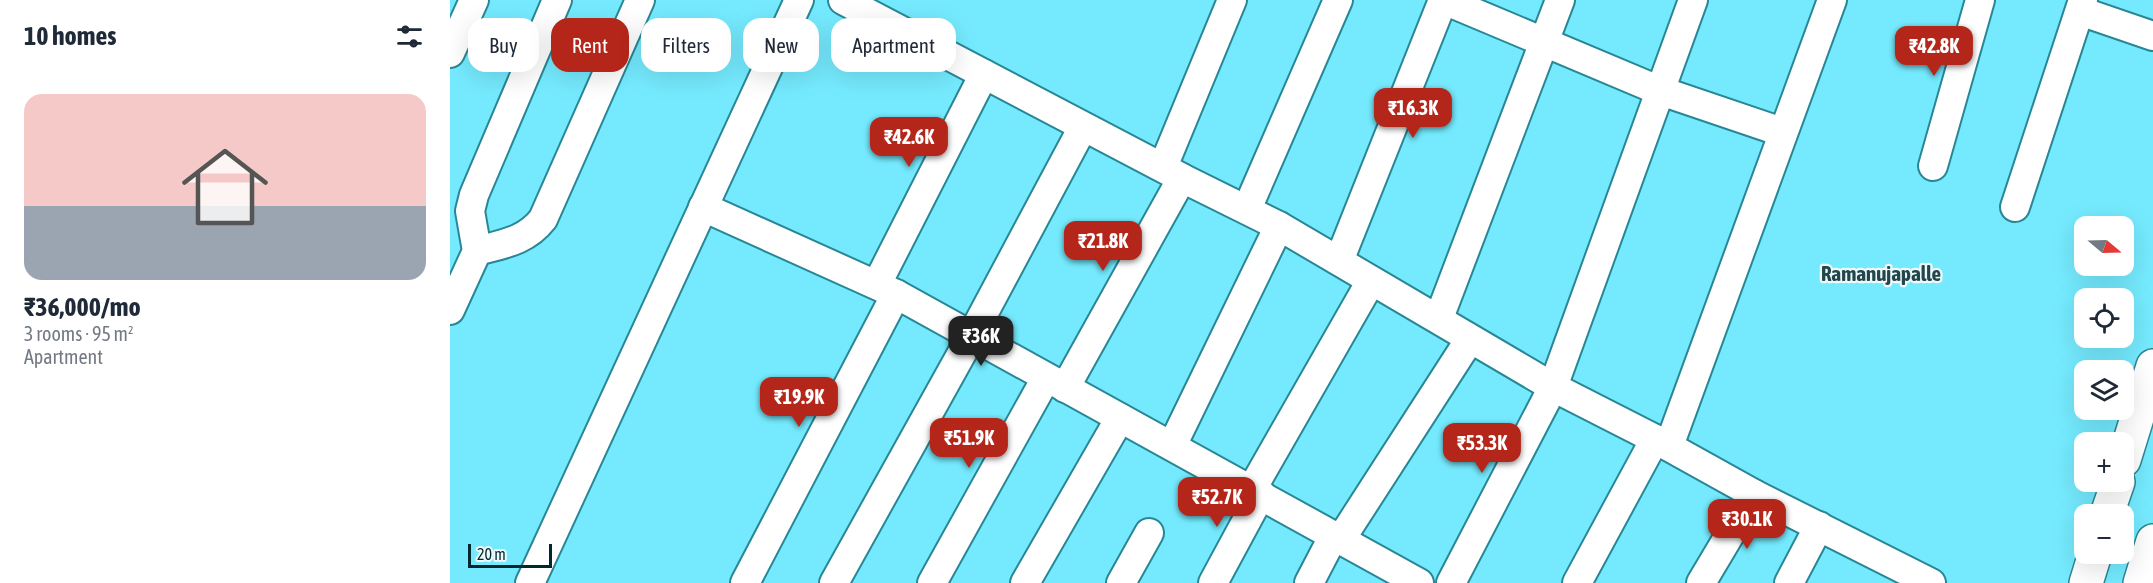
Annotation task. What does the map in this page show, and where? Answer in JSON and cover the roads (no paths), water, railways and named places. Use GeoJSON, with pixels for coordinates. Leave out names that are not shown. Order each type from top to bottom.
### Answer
{"type":"FeatureCollection","features":[{"type":"Feature","properties":{"kind":"highway"},"geometry":{"type":"LineString","coordinates":[[2133,432],[2153,366]]}},
{"type":"Feature","properties":{"kind":"highway"},"geometry":{"type":"LineString","coordinates":[[2140,583],[2153,541]]}},
{"type":"Feature","properties":{"kind":"highway"},"geometry":{"type":"LineString","coordinates":[[2086,583],[2093,564]]}},
{"type":"Feature","properties":{"kind":"street"},"geometry":{"type":"LineString","coordinates":[[450,53],[474,0]]}},
{"type":"Feature","properties":{"kind":"street"},"geometry":{"type":"LineString","coordinates":[[450,310],[477,251],[470,211],[474,195],[557,0]]}},
{"type":"Feature","properties":{"kind":"street"},"geometry":{"type":"LineString","coordinates":[[477,251],[520,239],[533,232],[543,219],[640,0]]}},
{"type":"Feature","properties":{"kind":"street"},"geometry":{"type":"LineString","coordinates":[[530,583],[798,0]]}},
{"type":"Feature","properties":{"kind":"street"},"geometry":{"type":"LineString","coordinates":[[843,0],[1083,127],[1279,225],[1553,387],[1754,494],[1932,583]]}},
{"type":"Feature","properties":{"kind":"street"},"geometry":{"type":"LineString","coordinates":[[932,583],[1055,383],[1173,173],[1232,0]]}},
{"type":"Feature","properties":{"kind":"street"},"geometry":{"type":"LineString","coordinates":[[1247,209],[1338,0]]}},
{"type":"Feature","properties":{"kind":"street"},"geometry":{"type":"LineString","coordinates":[[1339,261],[1443,0],[1658,90],[1782,132]]}},
{"type":"Feature","properties":{"kind":"street"},"geometry":{"type":"LineString","coordinates":[[1439,318],[1560,0]]}},
{"type":"Feature","properties":{"kind":"street"},"geometry":{"type":"LineString","coordinates":[[1451,583],[1553,387],[1658,90],[1693,0]]}},
{"type":"Feature","properties":{"kind":"street"},"geometry":{"type":"LineString","coordinates":[[1577,583],[1662,443],[1832,0]]}},
{"type":"Feature","properties":{"kind":"street"},"geometry":{"type":"LineString","coordinates":[[1933,166],[1980,0]]}},
{"type":"Feature","properties":{"kind":"street"},"geometry":{"type":"LineString","coordinates":[[2015,207],[2082,5],[2153,36]]}},
{"type":"Feature","properties":{"kind":"street"},"geometry":{"type":"LineString","coordinates":[[750,581],[984,74]]}},
{"type":"Feature","properties":{"kind":"street"},"geometry":{"type":"LineString","coordinates":[[834,583],[972,335],[1083,127]]}},
{"type":"Feature","properties":{"kind":"street"},"geometry":{"type":"LineString","coordinates":[[704,207],[886,289],[1257,492],[1413,581]]}},
{"type":"Feature","properties":{"kind":"street"},"geometry":{"type":"LineString","coordinates":[[1172,446],[1279,225]]}},
{"type":"Feature","properties":{"kind":"street"},"geometry":{"type":"LineString","coordinates":[[1213,583],[1257,492],[1371,281]]}},
{"type":"Feature","properties":{"kind":"street"},"geometry":{"type":"LineString","coordinates":[[1309,583],[1470,339]]}},
{"type":"Feature","properties":{"kind":"street"},"geometry":{"type":"LineString","coordinates":[[1025,583],[1120,418]]}},
{"type":"Feature","properties":{"kind":"street"},"geometry":{"type":"LineString","coordinates":[[1701,583],[1754,494]]}},
{"type":"Feature","properties":{"kind":"street"},"geometry":{"type":"LineString","coordinates":[[1789,583],[1819,526]]}},
{"type":"Feature","properties":{"kind":"street"},"geometry":{"type":"LineString","coordinates":[[1121,583],[1149,533]]}},
{"type":"Feature","properties":{"kind":"district","name":"Ramanujapalle"},"geometry":{"type":"Point","coordinates":[1881,273]}}]}
